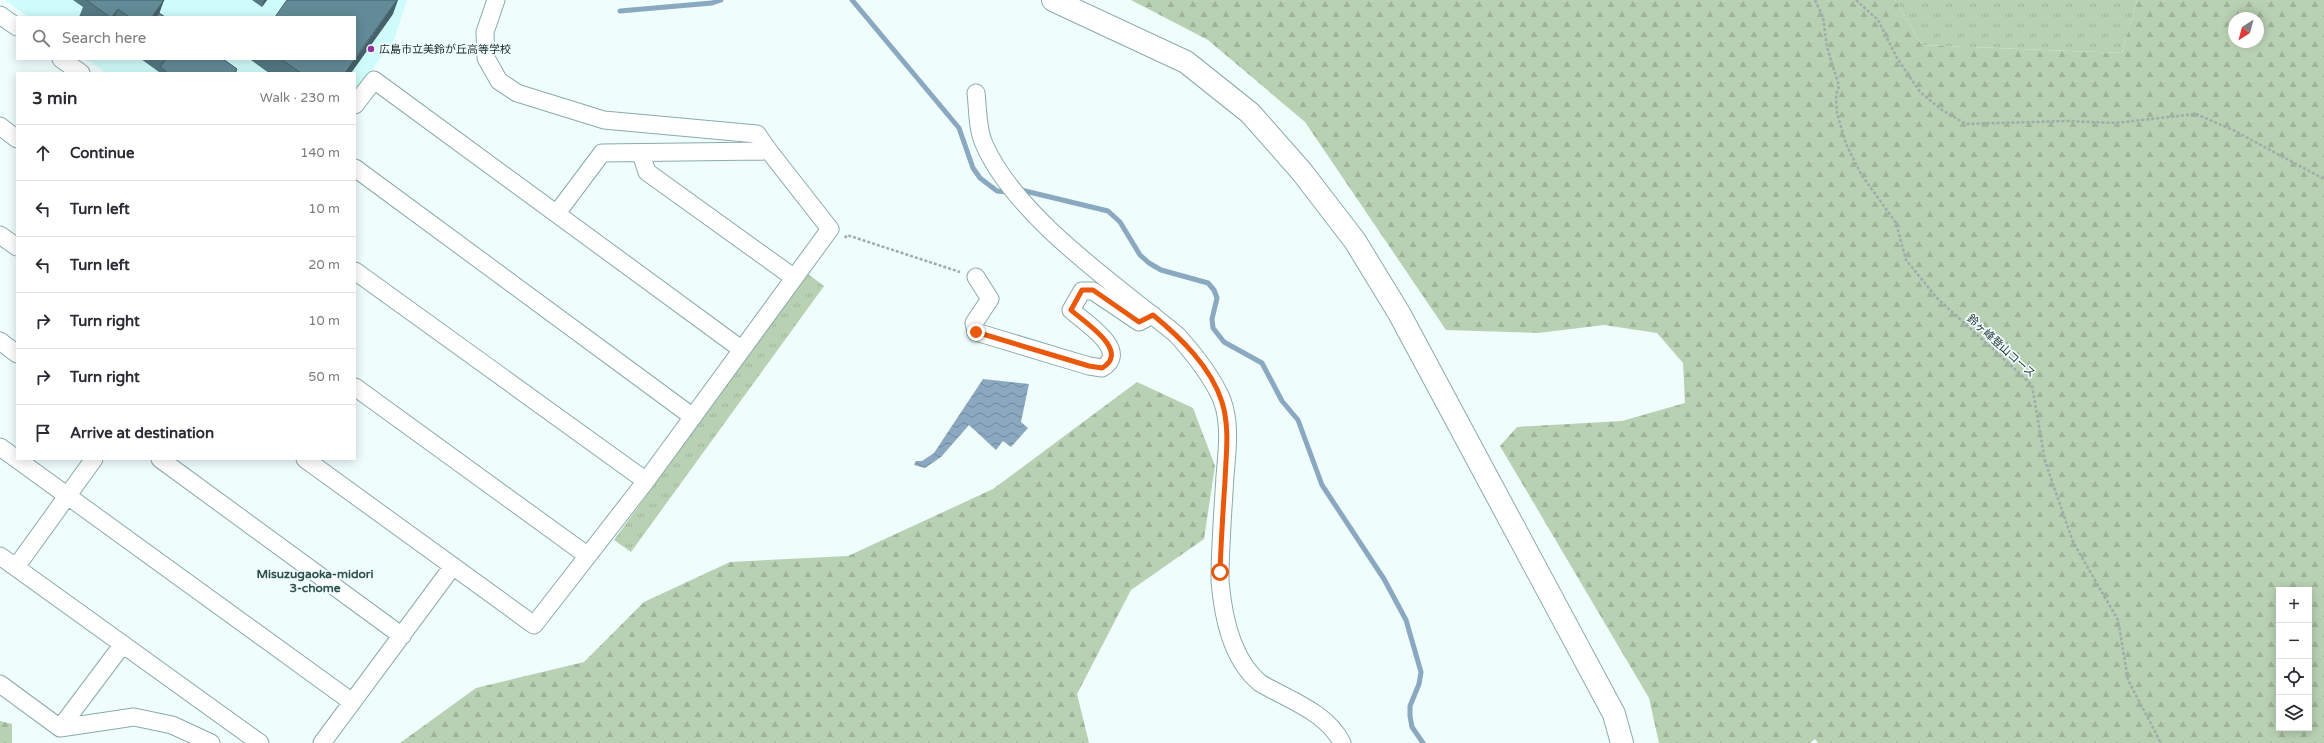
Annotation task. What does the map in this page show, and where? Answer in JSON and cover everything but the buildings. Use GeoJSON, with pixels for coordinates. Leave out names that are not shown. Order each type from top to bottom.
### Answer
{"type":"FeatureCollection","features":[{"type":"Feature","properties":{"kind":"street"},"geometry":{"type":"LineString","coordinates":[[306,460],[534,625],[646,481],[793,277],[830,230],[757,134],[616,122],[517,92],[499,81],[486,58],[485,32],[496,0]]}},
{"type":"Feature","properties":{"kind":"street"},"geometry":{"type":"LineString","coordinates":[[1053,0],[1186,62],[1250,113],[1302,172],[1355,241],[1399,313],[1614,714],[1622,743]]}},
{"type":"Feature","properties":{"kind":"street"},"geometry":{"type":"LineString","coordinates":[[0,15],[16,26]]}},
{"type":"Feature","properties":{"kind":"street"},"geometry":{"type":"LineString","coordinates":[[62,60],[80,72]]}},
{"type":"Feature","properties":{"kind":"street"},"geometry":{"type":"LineString","coordinates":[[356,105],[374,80],[742,348]]}},
{"type":"Feature","properties":{"kind":"street"},"geometry":{"type":"LineString","coordinates":[[976,93],[979,124],[983,143],[1004,178],[1024,205],[1078,254],[1153,315],[1190,350],[1216,389],[1225,413],[1227,451],[1220,581],[1224,613],[1232,643],[1251,676],[1260,683],[1323,720],[1333,728],[1342,743]]}},
{"type":"Feature","properties":{"kind":"street"},"geometry":{"type":"LineString","coordinates":[[0,126],[16,138]]}},
{"type":"Feature","properties":{"kind":"street"},"geometry":{"type":"LineString","coordinates":[[557,213],[602,153],[641,154],[769,150]]}},
{"type":"Feature","properties":{"kind":"street"},"geometry":{"type":"LineString","coordinates":[[641,154],[647,172],[793,277]]}},
{"type":"Feature","properties":{"kind":"street"},"geometry":{"type":"LineString","coordinates":[[356,169],[693,417]]}},
{"type":"Feature","properties":{"kind":"street"},"geometry":{"type":"LineString","coordinates":[[0,235],[16,246]]}},
{"type":"Feature","properties":{"kind":"street"},"geometry":{"type":"LineString","coordinates":[[356,272],[646,481]]}},
{"type":"Feature","properties":{"kind":"street"},"geometry":{"type":"LineString","coordinates":[[976,277],[990,299],[974,323],[976,332],[1089,366],[1102,368],[1109,364],[1112,357],[1111,348],[1104,339],[1071,310],[1082,290],[1093,290],[1139,322],[1153,315]]}},
{"type":"Feature","properties":{"kind":"street"},"geometry":{"type":"LineString","coordinates":[[0,341],[16,353]]}},
{"type":"Feature","properties":{"kind":"street"},"geometry":{"type":"LineString","coordinates":[[356,388],[588,556]]}},
{"type":"Feature","properties":{"kind":"street"},"geometry":{"type":"LineString","coordinates":[[0,447],[16,459]]}},
{"type":"Feature","properties":{"kind":"street"},"geometry":{"type":"LineString","coordinates":[[18,460],[352,702]]}},
{"type":"Feature","properties":{"kind":"street"},"geometry":{"type":"LineString","coordinates":[[16,567],[93,460]]}},
{"type":"Feature","properties":{"kind":"street"},"geometry":{"type":"LineString","coordinates":[[161,460],[402,636]]}},
{"type":"Feature","properties":{"kind":"street"},"geometry":{"type":"LineString","coordinates":[[0,556],[260,743]]}},
{"type":"Feature","properties":{"kind":"street"},"geometry":{"type":"LineString","coordinates":[[322,743],[452,566]]}},
{"type":"Feature","properties":{"kind":"street"},"geometry":{"type":"LineString","coordinates":[[60,728],[123,644]]}},
{"type":"Feature","properties":{"kind":"street"},"geometry":{"type":"LineString","coordinates":[[0,684],[60,728],[134,717],[172,725],[211,743]]}},
{"type":"Feature","properties":{"kind":"path","name":"鈴ヶ峰登山コース"},"geometry":{"type":"LineString","coordinates":[[1815,0],[1823,18],[1827,47],[1839,86],[1836,95],[1837,113],[1846,144],[1861,174],[1896,223],[1906,260],[1937,298],[1953,314],[2032,385],[2045,461],[2073,542],[2118,620],[2128,680],[2161,743]]}},
{"type":"Feature","properties":{"kind":"path"},"geometry":{"type":"LineString","coordinates":[[1856,0],[1878,20],[1897,58],[1920,92],[1942,110],[1966,124],[2067,121],[2115,123],[2196,114],[2233,130],[2324,180]]}},
{"type":"Feature","properties":{"kind":"path"},"geometry":{"type":"LineString","coordinates":[[843,241],[847,235],[976,277]]}},
{"type":"Feature","properties":{"kind":"shaded area","name":"広島市立美鈴が丘高等学校"},"geometry":{"type":"Polygon","coordinates":[[[5,0],[407,0],[394,40],[356,92],[356,72],[105,72],[87,60],[356,60],[356,16],[27,16],[5,0]]]}},
{"type":"Feature","properties":{"kind":"green space"},"geometry":{"type":"Polygon","coordinates":[[[1131,0],[1895,0],[1922,45],[2122,53],[2137,0],[2324,0],[2324,743],[1818,743],[1815,739],[1810,743],[1659,743],[1649,698],[1500,446],[1517,427],[1622,421],[1685,403],[1683,363],[1657,333],[1604,325],[1538,333],[1446,330],[1305,122],[1208,40],[1131,0]]]}},
{"type":"Feature","properties":{"kind":"green space"},"geometry":{"type":"Polygon","coordinates":[[[1895,0],[2137,0],[2122,53],[1922,45],[1895,0]]]}},
{"type":"Feature","properties":{"kind":"green space"},"geometry":{"type":"Polygon","coordinates":[[[808,274],[824,286],[631,552],[614,540],[808,274]]]}},
{"type":"Feature","properties":{"kind":"green space"},"geometry":{"type":"Polygon","coordinates":[[[1137,382],[1193,408],[1215,466],[1204,539],[1131,590],[1077,694],[1089,743],[400,743],[476,688],[584,662],[644,602],[730,562],[848,556],[993,489],[1137,382]]]}},
{"type":"Feature","properties":{"kind":"green space"},"geometry":{"type":"Polygon","coordinates":[[[0,721],[12,724],[12,743],[0,743],[0,721]]]}},
{"type":"Feature","properties":{"kind":"water"},"geometry":{"type":"Polygon","coordinates":[[[983,379],[1029,384],[1021,422],[1028,428],[1011,447],[1003,441],[996,450],[969,425],[941,457],[925,468],[914,465],[916,461],[922,461],[934,453],[983,379]]]}},
{"type":"Feature","properties":{"kind":"waterway"},"geometry":{"type":"LineString","coordinates":[[620,11],[712,3],[721,0]]}},
{"type":"Feature","properties":{"kind":"waterway"},"geometry":{"type":"LineString","coordinates":[[852,0],[959,128],[973,168],[980,178],[997,191],[1007,192]]}},
{"type":"Feature","properties":{"kind":"waterway"},"geometry":{"type":"LineString","coordinates":[[1021,190],[1108,211],[1120,222],[1140,255],[1149,263],[1161,270],[1208,283],[1214,290],[1217,298],[1212,319],[1213,328],[1224,342],[1262,363],[1282,401],[1298,420],[1322,485],[1384,579],[1406,620],[1421,672],[1419,684],[1410,706],[1410,716],[1412,727],[1423,743]]}},
{"type":"Feature","properties":{"kind":"place","name":"広島市立美鈴が丘高等学校"},"geometry":{"type":"Point","coordinates":[371,49]}},
{"type":"Feature","properties":{"kind":"district","name":"Misuzugaoka-midori 3-chome"},"geometry":{"type":"Point","coordinates":[315,581]}},
{"type":"Feature","properties":{"kind":"route"},"geometry":{"type":"LineString","coordinates":[[976,332],[1089,366],[1102,368],[1109,364],[1112,357],[1111,348],[1104,339],[1071,310],[1082,290],[1093,290],[1139,322],[1153,315],[1177,335],[1190,350],[1216,389],[1222,401],[1227,424],[1227,451],[1220,572]]}}]}
